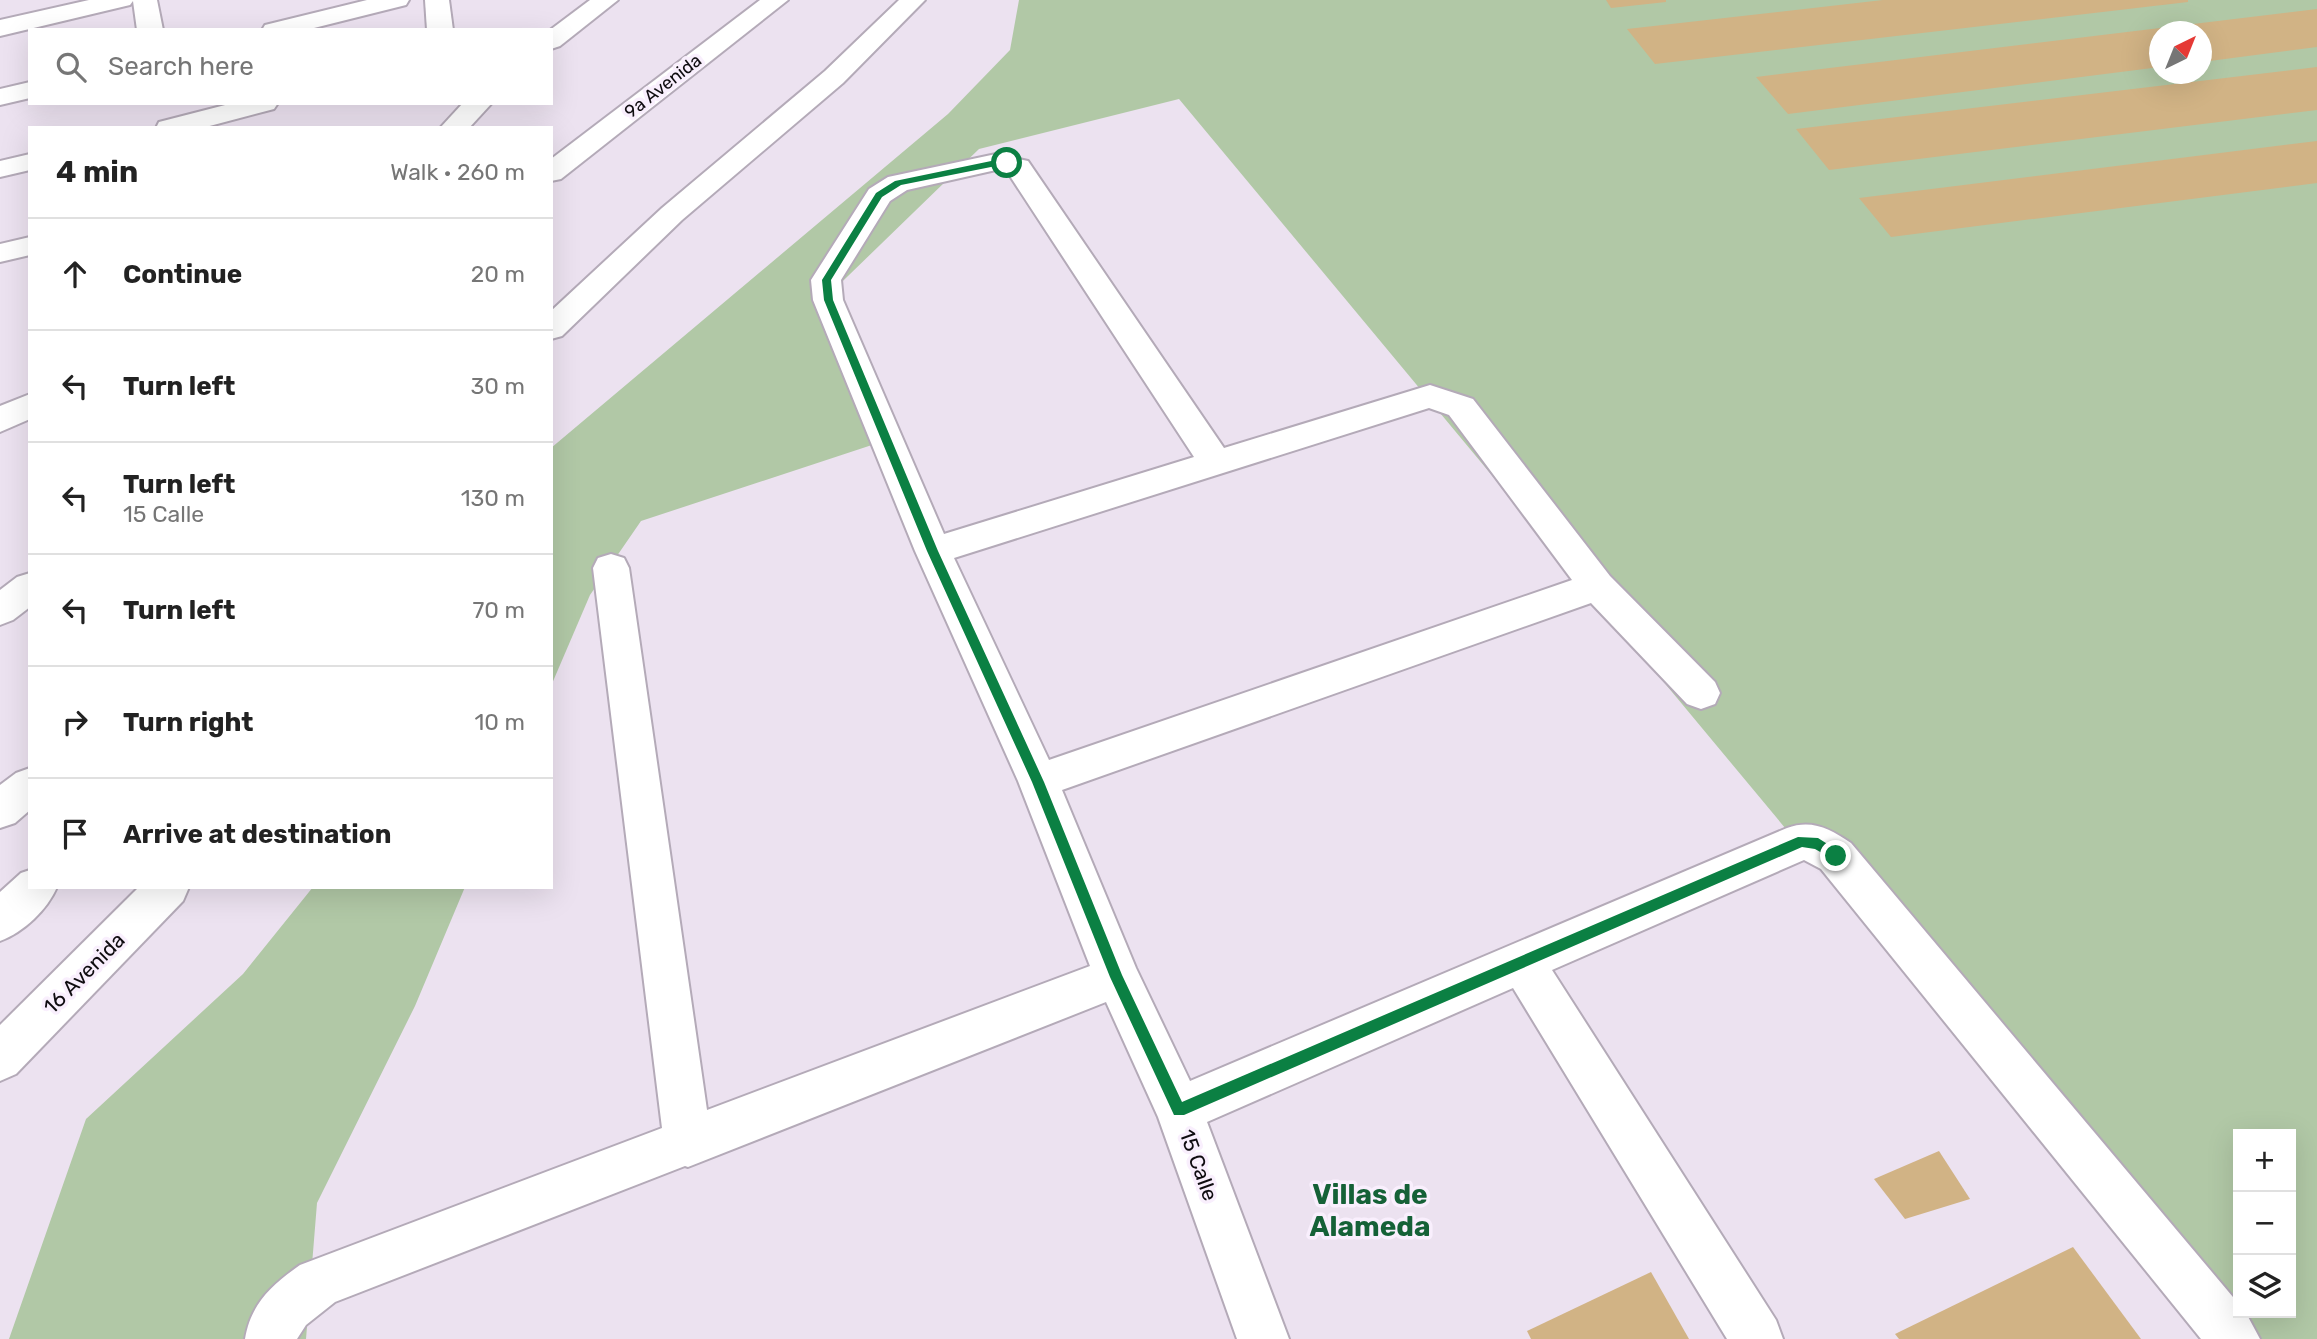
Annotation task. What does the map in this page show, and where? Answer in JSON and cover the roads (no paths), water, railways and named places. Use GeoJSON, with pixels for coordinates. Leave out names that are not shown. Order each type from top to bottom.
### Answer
{"type":"FeatureCollection","features":[{"type":"Feature","properties":{"kind":"street"},"geometry":{"type":"LineString","coordinates":[[0,28],[121,0]]}},
{"type":"Feature","properties":{"kind":"street"},"geometry":{"type":"LineString","coordinates":[[145,0],[150,28]]}},
{"type":"Feature","properties":{"kind":"street"},"geometry":{"type":"LineString","coordinates":[[282,28],[397,0]]}},
{"type":"Feature","properties":{"kind":"street"},"geometry":{"type":"LineString","coordinates":[[437,0],[440,28]]}},
{"type":"Feature","properties":{"kind":"street"},"geometry":{"type":"LineString","coordinates":[[553,40],[606,0]]}},
{"type":"Feature","properties":{"kind":"street","name":"9a Avenida"},"geometry":{"type":"LineString","coordinates":[[553,171],[776,0]]}},
{"type":"Feature","properties":{"kind":"street"},"geometry":{"type":"LineString","coordinates":[[553,327],[672,214],[834,77],[913,0]]}},
{"type":"Feature","properties":{"kind":"street"},"geometry":{"type":"LineString","coordinates":[[0,97],[28,90]]}},
{"type":"Feature","properties":{"kind":"street"},"geometry":{"type":"LineString","coordinates":[[157,105],[159,126]]}},
{"type":"Feature","properties":{"kind":"street"},"geometry":{"type":"LineString","coordinates":[[177,126],[257,105]]}},
{"type":"Feature","properties":{"kind":"street"},"geometry":{"type":"LineString","coordinates":[[455,126],[477,105]]}},
{"type":"Feature","properties":{"kind":"street"},"geometry":{"type":"LineString","coordinates":[[0,169],[28,162]]}},
{"type":"Feature","properties":{"kind":"street","name":"15 Calle"},"geometry":{"type":"LineString","coordinates":[[1217,464],[1018,167],[996,162],[898,183],[879,195],[826,280],[828,300],[933,551],[1038,782],[1117,977],[1179,1110],[1264,1339]]}},
{"type":"Feature","properties":{"kind":"street"},"geometry":{"type":"LineString","coordinates":[[0,253],[28,246]]}},
{"type":"Feature","properties":{"kind":"street"},"geometry":{"type":"LineString","coordinates":[[933,551],[1430,396],[1461,407],[1597,586],[1700,693]]}},
{"type":"Feature","properties":{"kind":"street"},"geometry":{"type":"LineString","coordinates":[[0,420],[28,406]]}},
{"type":"Feature","properties":{"kind":"street"},"geometry":{"type":"LineString","coordinates":[[611,568],[688,1143]]}},
{"type":"Feature","properties":{"kind":"street"},"geometry":{"type":"LineString","coordinates":[[1038,782],[1597,586]]}},
{"type":"Feature","properties":{"kind":"street"},"geometry":{"type":"LineString","coordinates":[[0,610],[28,589]]}},
{"type":"Feature","properties":{"kind":"street"},"geometry":{"type":"LineString","coordinates":[[0,810],[28,787]]}},
{"type":"Feature","properties":{"kind":"street"},"geometry":{"type":"LineString","coordinates":[[1179,1110],[1802,841],[1818,844],[1836,856],[2234,1339]]}},
{"type":"Feature","properties":{"kind":"street"},"geometry":{"type":"LineString","coordinates":[[0,921],[34,889]]}},
{"type":"Feature","properties":{"kind":"street","name":"16 Avenida"},"geometry":{"type":"LineString","coordinates":[[0,1058],[166,889]]}},
{"type":"Feature","properties":{"kind":"street"},"geometry":{"type":"LineString","coordinates":[[1521,961],[1757,1339]]}},
{"type":"Feature","properties":{"kind":"street"},"geometry":{"type":"LineString","coordinates":[[271,1339],[271,1330],[282,1310],[318,1283],[1117,977]]}},
{"type":"Feature","properties":{"kind":"district","name":"Villas de Alameda"},"geometry":{"type":"Point","coordinates":[1370,1210]}}]}
